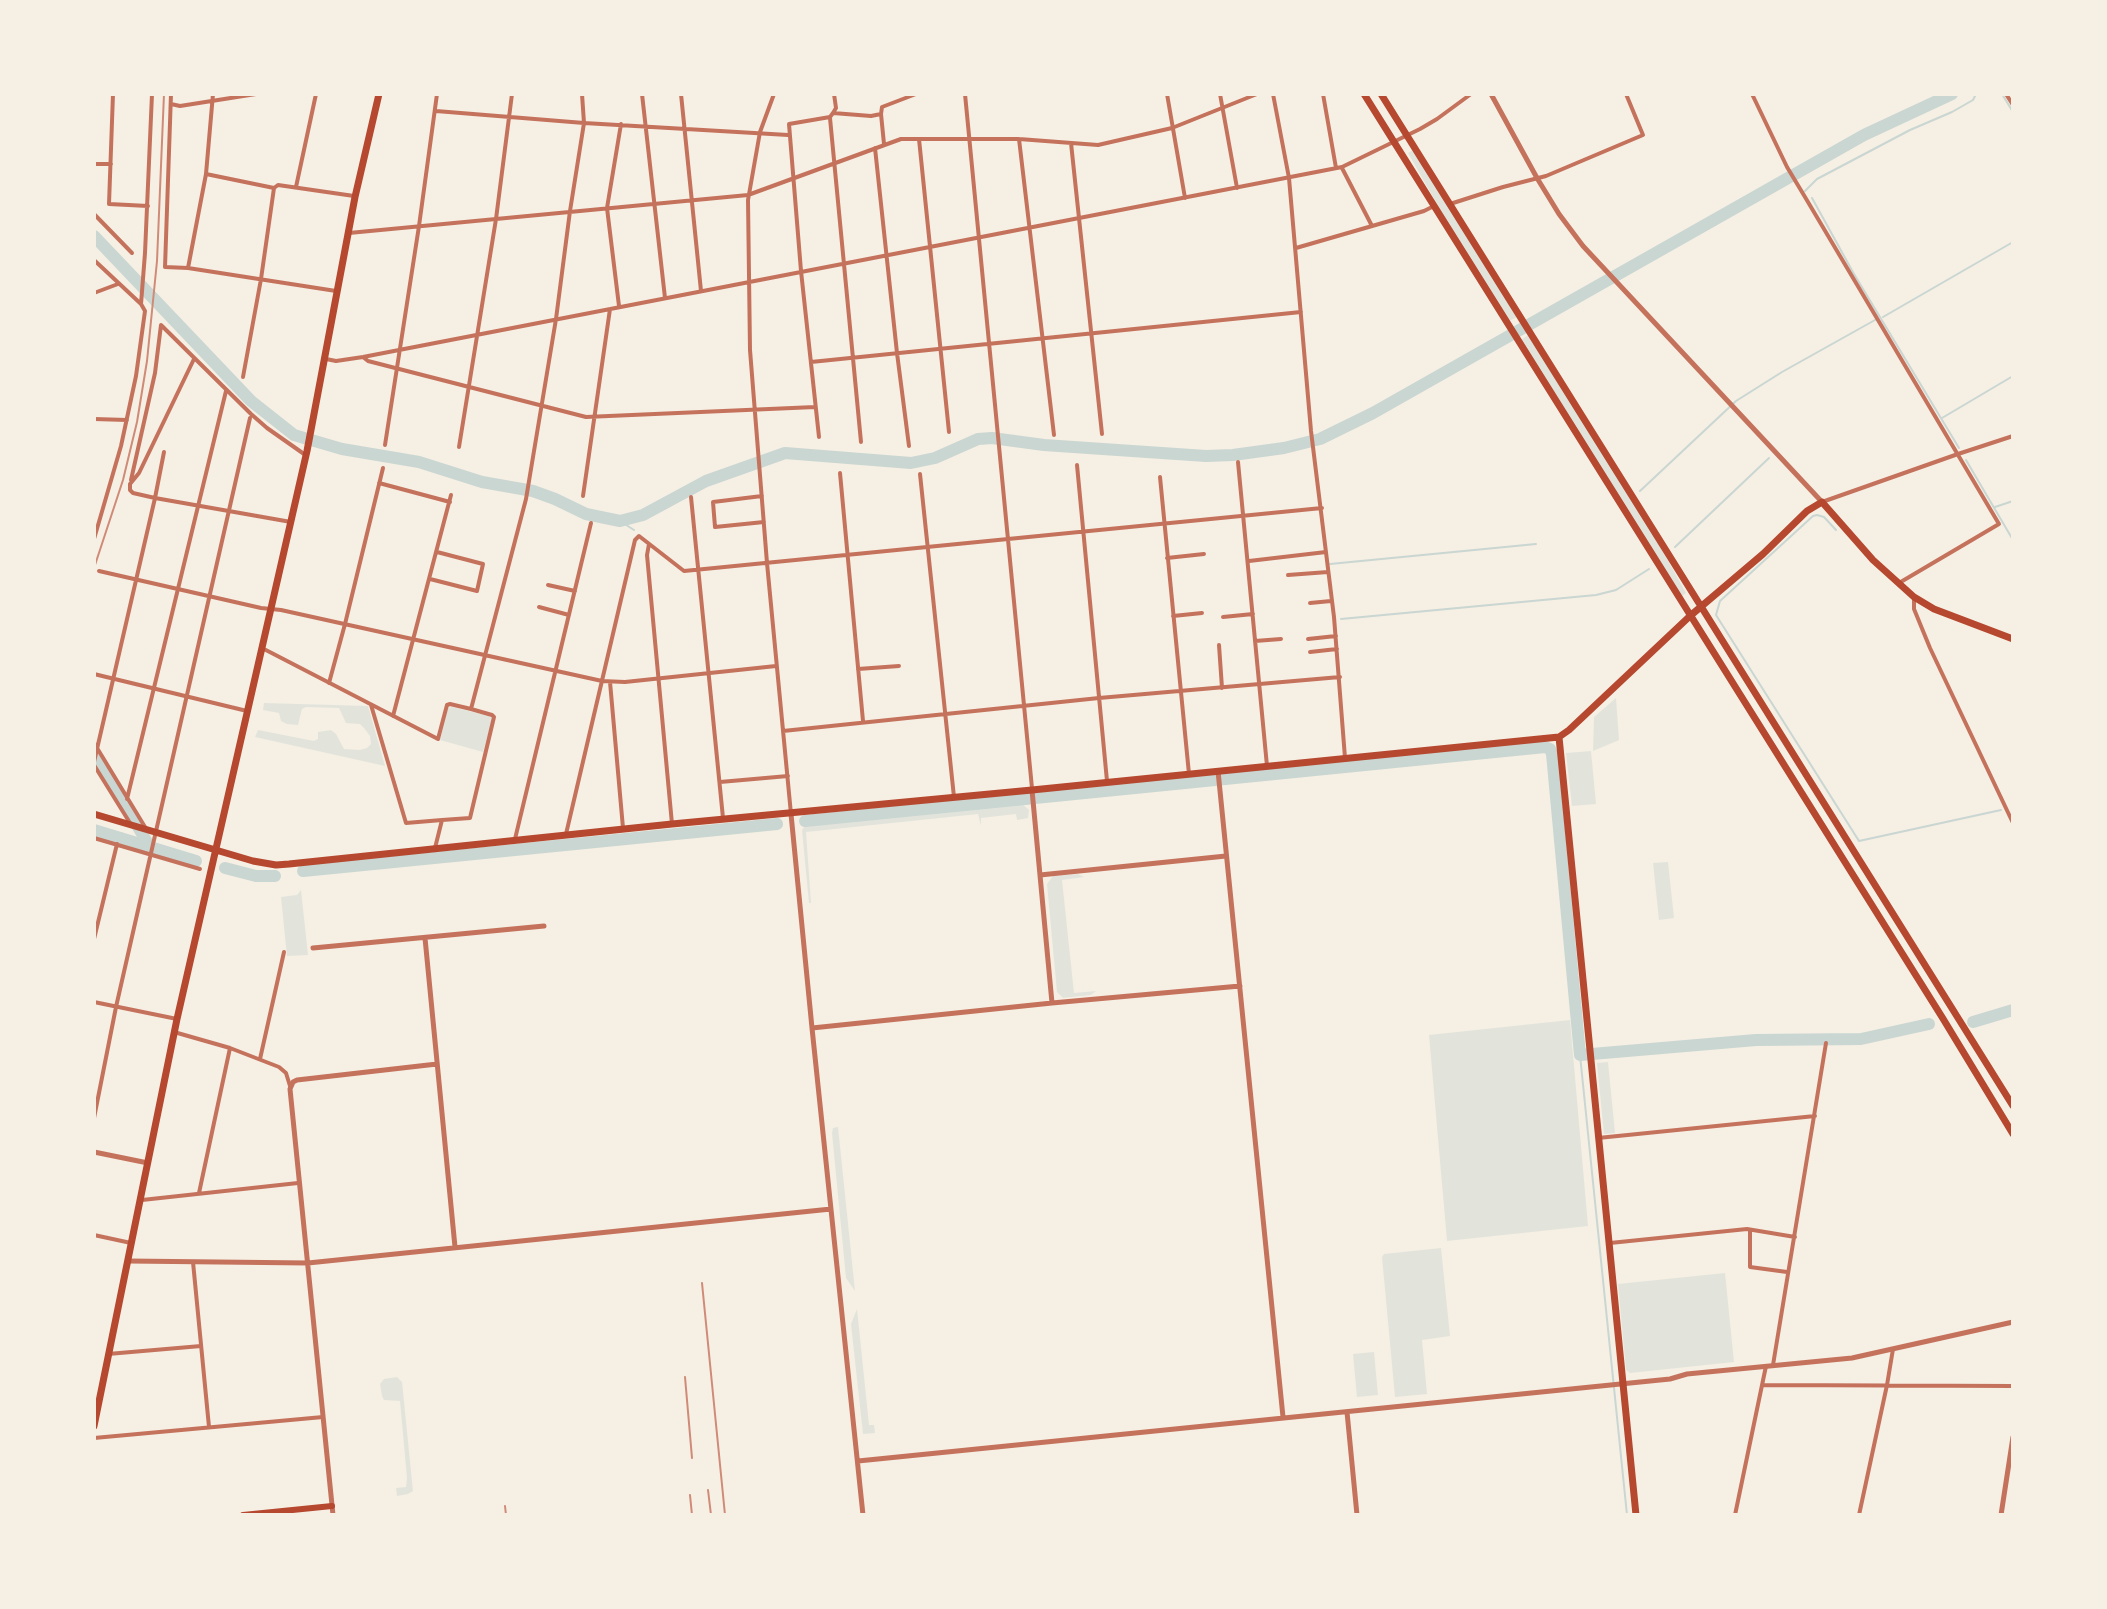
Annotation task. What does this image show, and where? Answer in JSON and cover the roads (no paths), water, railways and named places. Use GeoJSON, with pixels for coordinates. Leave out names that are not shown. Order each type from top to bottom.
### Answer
{"type":"FeatureCollection","features":[{"type":"Feature","properties":{"kind":"main road"},"geometry":{"type":"LineString","coordinates":[[94,1426],[174,1032],[307,453],[355,197],[379,94]]}},
{"type":"Feature","properties":{"kind":"main road"},"geometry":{"type":"LineString","coordinates":[[1364,94],[2013,1134]]}},
{"type":"Feature","properties":{"kind":"main road"},"geometry":{"type":"LineString","coordinates":[[1381,94],[2013,1106]]}},
{"type":"Feature","properties":{"kind":"main road"},"geometry":{"type":"LineString","coordinates":[[94,814],[276,865],[954,797],[1032,793],[1559,737],[1807,511],[1822,502],[1873,560],[1914,597],[1934,609],[2013,639]]}},
{"type":"Feature","properties":{"kind":"main road"},"geometry":{"type":"LineString","coordinates":[[1559,737],[1636,1515]]}},
{"type":"Feature","properties":{"kind":"main road"},"geometry":{"type":"LineString","coordinates":[[243,1515],[332,1506]]}},
{"type":"Feature","properties":{"kind":"street"},"geometry":{"type":"LineString","coordinates":[[113,94],[109,204],[148,206]]}},
{"type":"Feature","properties":{"kind":"street"},"geometry":{"type":"LineString","coordinates":[[141,302],[152,94]]}},
{"type":"Feature","properties":{"kind":"street"},"geometry":{"type":"LineString","coordinates":[[171,94],[165,267],[338,292]]}},
{"type":"Feature","properties":{"kind":"street"},"geometry":{"type":"LineString","coordinates":[[171,104],[180,106],[213,97],[256,94]]}},
{"type":"Feature","properties":{"kind":"street"},"geometry":{"type":"LineString","coordinates":[[296,187],[316,94]]}},
{"type":"Feature","properties":{"kind":"street"},"geometry":{"type":"LineString","coordinates":[[385,445],[437,94]]}},
{"type":"Feature","properties":{"kind":"street"},"geometry":{"type":"LineString","coordinates":[[459,447],[496,219],[512,94]]}},
{"type":"Feature","properties":{"kind":"street"},"geometry":{"type":"LineString","coordinates":[[471,709],[527,497],[584,123],[582,94]]}},
{"type":"Feature","properties":{"kind":"street"},"geometry":{"type":"LineString","coordinates":[[642,94],[665,298]]}},
{"type":"Feature","properties":{"kind":"street"},"geometry":{"type":"LineString","coordinates":[[681,94],[701,291]]}},
{"type":"Feature","properties":{"kind":"street"},"geometry":{"type":"LineString","coordinates":[[774,94],[760,132],[748,195],[750,350],[776,666],[863,1515]]}},
{"type":"Feature","properties":{"kind":"street"},"geometry":{"type":"LineString","coordinates":[[834,94],[835,162],[861,442]]}},
{"type":"Feature","properties":{"kind":"street"},"geometry":{"type":"LineString","coordinates":[[884,145],[882,107],[916,94]]}},
{"type":"Feature","properties":{"kind":"street"},"geometry":{"type":"LineString","coordinates":[[965,94],[1052,1003]]}},
{"type":"Feature","properties":{"kind":"street"},"geometry":{"type":"LineString","coordinates":[[1167,94],[1185,198]]}},
{"type":"Feature","properties":{"kind":"street"},"geometry":{"type":"LineString","coordinates":[[1220,94],[1237,188]]}},
{"type":"Feature","properties":{"kind":"street"},"geometry":{"type":"LineString","coordinates":[[349,233],[748,195],[901,139],[1019,139],[1098,145],[1172,128],[1257,94]]}},
{"type":"Feature","properties":{"kind":"street"},"geometry":{"type":"LineString","coordinates":[[1273,94],[1289,178],[1311,431],[1340,677],[1345,758]]}},
{"type":"Feature","properties":{"kind":"street"},"geometry":{"type":"LineString","coordinates":[[1323,94],[1339,168],[1372,226]]}},
{"type":"Feature","properties":{"kind":"street"},"geometry":{"type":"LineString","coordinates":[[326,359],[336,361],[363,357],[1339,168],[1437,119],[1471,94]]}},
{"type":"Feature","properties":{"kind":"street"},"geometry":{"type":"LineString","coordinates":[[1491,94],[1537,178],[1583,246],[1822,502],[2013,436]]}},
{"type":"Feature","properties":{"kind":"street"},"geometry":{"type":"LineString","coordinates":[[1450,204],[1546,176],[1643,135],[1626,94]]}},
{"type":"Feature","properties":{"kind":"street"},"geometry":{"type":"LineString","coordinates":[[1752,94],[1796,182],[1999,524],[1899,583]]}},
{"type":"Feature","properties":{"kind":"street"},"geometry":{"type":"LineString","coordinates":[[2006,94],[2013,105]]}},
{"type":"Feature","properties":{"kind":"street"},"geometry":{"type":"LineString","coordinates":[[188,268],[206,174],[213,97]]}},
{"type":"Feature","properties":{"kind":"street"},"geometry":{"type":"LineString","coordinates":[[436,111],[789,135]]}},
{"type":"Feature","properties":{"kind":"street"},"geometry":{"type":"LineString","coordinates":[[819,437],[789,124],[832,115],[881,114]]}},
{"type":"Feature","properties":{"kind":"street"},"geometry":{"type":"LineString","coordinates":[[619,306],[607,208],[621,124]]}},
{"type":"Feature","properties":{"kind":"street"},"geometry":{"type":"LineString","coordinates":[[919,139],[949,432]]}},
{"type":"Feature","properties":{"kind":"street"},"geometry":{"type":"LineString","coordinates":[[1019,139],[1054,435]]}},
{"type":"Feature","properties":{"kind":"street"},"geometry":{"type":"LineString","coordinates":[[1071,143],[1102,434]]}},
{"type":"Feature","properties":{"kind":"street"},"geometry":{"type":"LineString","coordinates":[[875,148],[909,446]]}},
{"type":"Feature","properties":{"kind":"street"},"geometry":{"type":"LineString","coordinates":[[94,164],[111,164]]}},
{"type":"Feature","properties":{"kind":"street"},"geometry":{"type":"LineString","coordinates":[[206,174],[274,188],[278,185],[355,197]]}},
{"type":"Feature","properties":{"kind":"street"},"geometry":{"type":"LineString","coordinates":[[243,377],[274,188]]}},
{"type":"Feature","properties":{"kind":"street"},"geometry":{"type":"LineString","coordinates":[[1296,248],[1434,206]]}},
{"type":"Feature","properties":{"kind":"street"},"geometry":{"type":"LineString","coordinates":[[94,214],[132,253]]}},
{"type":"Feature","properties":{"kind":"street"},"geometry":{"type":"LineString","coordinates":[[94,260],[141,302],[145,311],[127,420],[94,539]]}},
{"type":"Feature","properties":{"kind":"street"},"geometry":{"type":"LineString","coordinates":[[94,293],[118,284]]}},
{"type":"Feature","properties":{"kind":"street"},"geometry":{"type":"LineString","coordinates":[[583,496],[610,308]]}},
{"type":"Feature","properties":{"kind":"street"},"geometry":{"type":"LineString","coordinates":[[811,362],[1301,312]]}},
{"type":"Feature","properties":{"kind":"street"},"geometry":{"type":"LineString","coordinates":[[291,522],[155,498],[130,490],[155,373],[161,325],[267,428],[307,453]]}},
{"type":"Feature","properties":{"kind":"street"},"geometry":{"type":"LineString","coordinates":[[363,357],[368,361],[595,418],[815,407]]}},
{"type":"Feature","properties":{"kind":"street"},"geometry":{"type":"LineString","coordinates":[[130,484],[139,473],[194,359]]}},
{"type":"Feature","properties":{"kind":"street"},"geometry":{"type":"LineString","coordinates":[[127,799],[226,391]]}},
{"type":"Feature","properties":{"kind":"street"},"geometry":{"type":"LineString","coordinates":[[94,1118],[155,832],[250,418]]}},
{"type":"Feature","properties":{"kind":"street"},"geometry":{"type":"LineString","coordinates":[[94,419],[127,420]]}},
{"type":"Feature","properties":{"kind":"street"},"geometry":{"type":"LineString","coordinates":[[131,825],[94,762],[164,452]]}},
{"type":"Feature","properties":{"kind":"street"},"geometry":{"type":"LineString","coordinates":[[1238,462],[1267,766]]}},
{"type":"Feature","properties":{"kind":"street"},"geometry":{"type":"LineString","coordinates":[[1077,465],[1107,783]]}},
{"type":"Feature","properties":{"kind":"street"},"geometry":{"type":"LineString","coordinates":[[329,683],[383,468]]}},
{"type":"Feature","properties":{"kind":"street"},"geometry":{"type":"LineString","coordinates":[[840,473],[863,723]]}},
{"type":"Feature","properties":{"kind":"street"},"geometry":{"type":"LineString","coordinates":[[920,474],[954,797]]}},
{"type":"Feature","properties":{"kind":"street"},"geometry":{"type":"LineString","coordinates":[[1160,477],[1189,774]]}},
{"type":"Feature","properties":{"kind":"street"},"geometry":{"type":"LineString","coordinates":[[379,483],[450,498],[393,716]]}},
{"type":"Feature","properties":{"kind":"street"},"geometry":{"type":"LineString","coordinates":[[762,496],[713,502],[715,527],[764,522]]}},
{"type":"Feature","properties":{"kind":"street"},"geometry":{"type":"LineString","coordinates":[[691,497],[723,820]]}},
{"type":"Feature","properties":{"kind":"street"},"geometry":{"type":"LineString","coordinates":[[565,836],[635,540],[639,536],[684,571],[1322,508]]}},
{"type":"Feature","properties":{"kind":"street"},"geometry":{"type":"LineString","coordinates":[[515,842],[591,523]]}},
{"type":"Feature","properties":{"kind":"street"},"geometry":{"type":"LineString","coordinates":[[649,543],[647,555],[672,824]]}},
{"type":"Feature","properties":{"kind":"street"},"geometry":{"type":"LineString","coordinates":[[430,579],[477,591],[483,564],[437,552]]}},
{"type":"Feature","properties":{"kind":"street"},"geometry":{"type":"LineString","coordinates":[[1248,561],[1326,552]]}},
{"type":"Feature","properties":{"kind":"street"},"geometry":{"type":"LineString","coordinates":[[1167,558],[1204,554]]}},
{"type":"Feature","properties":{"kind":"street"},"geometry":{"type":"LineString","coordinates":[[99,571],[602,681],[776,666]]}},
{"type":"Feature","properties":{"kind":"street"},"geometry":{"type":"LineString","coordinates":[[1288,575],[1328,572]]}},
{"type":"Feature","properties":{"kind":"street"},"geometry":{"type":"LineString","coordinates":[[548,585],[575,591]]}},
{"type":"Feature","properties":{"kind":"street"},"geometry":{"type":"LineString","coordinates":[[1914,597],[1914,609],[1930,648],[2013,823]]}},
{"type":"Feature","properties":{"kind":"street"},"geometry":{"type":"LineString","coordinates":[[1310,603],[1331,601]]}},
{"type":"Feature","properties":{"kind":"street"},"geometry":{"type":"LineString","coordinates":[[539,607],[569,615]]}},
{"type":"Feature","properties":{"kind":"street"},"geometry":{"type":"LineString","coordinates":[[1173,616],[1202,613]]}},
{"type":"Feature","properties":{"kind":"street"},"geometry":{"type":"LineString","coordinates":[[1223,617],[1253,614]]}},
{"type":"Feature","properties":{"kind":"street"},"geometry":{"type":"LineString","coordinates":[[1308,639],[1336,636]]}},
{"type":"Feature","properties":{"kind":"street"},"geometry":{"type":"LineString","coordinates":[[1255,641],[1281,639]]}},
{"type":"Feature","properties":{"kind":"street"},"geometry":{"type":"LineString","coordinates":[[1219,645],[1222,688]]}},
{"type":"Feature","properties":{"kind":"street"},"geometry":{"type":"LineString","coordinates":[[262,648],[438,739],[447,705],[492,715],[470,818],[406,823],[371,705]]}},
{"type":"Feature","properties":{"kind":"street"},"geometry":{"type":"LineString","coordinates":[[1310,652],[1337,649]]}},
{"type":"Feature","properties":{"kind":"street"},"geometry":{"type":"LineString","coordinates":[[858,669],[899,666]]}},
{"type":"Feature","properties":{"kind":"street"},"geometry":{"type":"LineString","coordinates":[[94,674],[248,711]]}},
{"type":"Feature","properties":{"kind":"street"},"geometry":{"type":"LineString","coordinates":[[783,731],[1340,677]]}},
{"type":"Feature","properties":{"kind":"street"},"geometry":{"type":"LineString","coordinates":[[610,682],[623,830]]}},
{"type":"Feature","properties":{"kind":"street"},"geometry":{"type":"LineString","coordinates":[[96,748],[146,829]]}},
{"type":"Feature","properties":{"kind":"street"},"geometry":{"type":"LineString","coordinates":[[1219,773],[1283,1417]]}},
{"type":"Feature","properties":{"kind":"street"},"geometry":{"type":"LineString","coordinates":[[720,782],[788,776]]}},
{"type":"Feature","properties":{"kind":"street"},"geometry":{"type":"LineString","coordinates":[[435,848],[442,820]]}},
{"type":"Feature","properties":{"kind":"street"},"geometry":{"type":"LineString","coordinates":[[94,838],[200,869]]}},
{"type":"Feature","properties":{"kind":"street"},"geometry":{"type":"LineString","coordinates":[[94,939],[117,844]]}},
{"type":"Feature","properties":{"kind":"street"},"geometry":{"type":"LineString","coordinates":[[1040,875],[1226,856]]}},
{"type":"Feature","properties":{"kind":"street"},"geometry":{"type":"LineString","coordinates":[[313,948],[544,926]]}},
{"type":"Feature","properties":{"kind":"street"},"geometry":{"type":"LineString","coordinates":[[425,938],[455,1247]]}},
{"type":"Feature","properties":{"kind":"street"},"geometry":{"type":"LineString","coordinates":[[260,1059],[284,952]]}},
{"type":"Feature","properties":{"kind":"street"},"geometry":{"type":"LineString","coordinates":[[812,1028],[1240,986]]}},
{"type":"Feature","properties":{"kind":"street"},"geometry":{"type":"LineString","coordinates":[[94,1002],[177,1019]]}},
{"type":"Feature","properties":{"kind":"street"},"geometry":{"type":"LineString","coordinates":[[174,1032],[260,1059],[282,1069],[288,1077],[333,1515]]}},
{"type":"Feature","properties":{"kind":"street"},"geometry":{"type":"LineString","coordinates":[[1735,1515],[1763,1385],[1770,1366],[1795,1237],[1826,1043]]}},
{"type":"Feature","properties":{"kind":"street"},"geometry":{"type":"LineString","coordinates":[[199,1193],[230,1048]]}},
{"type":"Feature","properties":{"kind":"street"},"geometry":{"type":"LineString","coordinates":[[290,1089],[297,1080],[437,1064]]}},
{"type":"Feature","properties":{"kind":"street"},"geometry":{"type":"LineString","coordinates":[[1598,1138],[1815,1116]]}},
{"type":"Feature","properties":{"kind":"street"},"geometry":{"type":"LineString","coordinates":[[94,1152],[148,1163]]}},
{"type":"Feature","properties":{"kind":"street"},"geometry":{"type":"LineString","coordinates":[[140,1200],[298,1183]]}},
{"type":"Feature","properties":{"kind":"street"},"geometry":{"type":"LineString","coordinates":[[128,1261],[308,1263],[831,1209]]}},
{"type":"Feature","properties":{"kind":"street"},"geometry":{"type":"LineString","coordinates":[[1608,1243],[1750,1230],[1795,1237]]}},
{"type":"Feature","properties":{"kind":"street"},"geometry":{"type":"LineString","coordinates":[[1750,1230],[1750,1267],[1787,1272]]}},
{"type":"Feature","properties":{"kind":"street"},"geometry":{"type":"LineString","coordinates":[[94,1235],[131,1243]]}},
{"type":"Feature","properties":{"kind":"street"},"geometry":{"type":"LineString","coordinates":[[193,1262],[209,1427]]}},
{"type":"Feature","properties":{"kind":"street"},"geometry":{"type":"LineString","coordinates":[[858,1461],[1852,1358],[2013,1322]]}},
{"type":"Feature","properties":{"kind":"street"},"geometry":{"type":"LineString","coordinates":[[108,1354],[201,1346]]}},
{"type":"Feature","properties":{"kind":"street"},"geometry":{"type":"LineString","coordinates":[[1859,1515],[1893,1349]]}},
{"type":"Feature","properties":{"kind":"street"},"geometry":{"type":"LineString","coordinates":[[1763,1385],[2013,1386]]}},
{"type":"Feature","properties":{"kind":"street"},"geometry":{"type":"LineString","coordinates":[[1347,1412],[1357,1515]]}},
{"type":"Feature","properties":{"kind":"street"},"geometry":{"type":"LineString","coordinates":[[94,1438],[323,1417]]}},
{"type":"Feature","properties":{"kind":"street"},"geometry":{"type":"LineString","coordinates":[[2001,1515],[2013,1440]]}},
{"type":"Feature","properties":{"kind":"waterway"},"geometry":{"type":"LineString","coordinates":[[94,236],[251,401],[294,435],[342,449],[419,462],[482,482],[533,491],[586,514],[620,521],[643,515],[706,481],[785,453],[911,463],[935,458],[978,439],[992,438],[1044,445],[1206,456],[1284,448],[1320,439],[1373,413],[1864,135],[1952,94]]}},
{"type":"Feature","properties":{"kind":"waterway"},"geometry":{"type":"LineString","coordinates":[[1805,191],[1817,179],[1910,130],[1952,112],[1973,100],[1976,94]]}},
{"type":"Feature","properties":{"kind":"waterway"},"geometry":{"type":"LineString","coordinates":[[2002,94],[2013,112]]}},
{"type":"Feature","properties":{"kind":"waterway"},"geometry":{"type":"LineString","coordinates":[[1812,198],[1959,448]]}},
{"type":"Feature","properties":{"kind":"waterway"},"geometry":{"type":"LineString","coordinates":[[1883,317],[2013,242]]}},
{"type":"Feature","properties":{"kind":"waterway"},"geometry":{"type":"LineString","coordinates":[[1640,491],[1736,401],[1875,320]]}},
{"type":"Feature","properties":{"kind":"waterway"},"geometry":{"type":"LineString","coordinates":[[1942,418],[2013,376]]}},
{"type":"Feature","properties":{"kind":"waterway"},"geometry":{"type":"LineString","coordinates":[[1675,547],[1769,458]]}},
{"type":"Feature","properties":{"kind":"waterway"},"geometry":{"type":"LineString","coordinates":[[1966,460],[2013,540]]}},
{"type":"Feature","properties":{"kind":"waterway"},"geometry":{"type":"LineString","coordinates":[[1995,507],[2013,501]]}},
{"type":"Feature","properties":{"kind":"waterway"},"geometry":{"type":"LineString","coordinates":[[1836,530],[1824,517],[1813,516],[1720,601],[1716,615],[1859,841],[2001,810]]}},
{"type":"Feature","properties":{"kind":"waterway"},"geometry":{"type":"LineString","coordinates":[[620,521],[634,530]]}},
{"type":"Feature","properties":{"kind":"waterway"},"geometry":{"type":"LineString","coordinates":[[1330,564],[1536,544]]}},
{"type":"Feature","properties":{"kind":"waterway"},"geometry":{"type":"LineString","coordinates":[[1341,619],[1596,595],[1616,590],[1649,569]]}},
{"type":"Feature","properties":{"kind":"waterway"},"geometry":{"type":"LineString","coordinates":[[805,821],[1545,747],[1552,754],[1580,1055],[1756,1040],[1861,1039],[1929,1024]]}},
{"type":"Feature","properties":{"kind":"waterway"},"geometry":{"type":"LineString","coordinates":[[94,754],[150,847]]}},
{"type":"Feature","properties":{"kind":"waterway"},"geometry":{"type":"LineString","coordinates":[[303,871],[777,824]]}},
{"type":"Feature","properties":{"kind":"waterway"},"geometry":{"type":"LineString","coordinates":[[94,830],[196,861]]}},
{"type":"Feature","properties":{"kind":"waterway"},"geometry":{"type":"LineString","coordinates":[[225,868],[256,876],[275,876]]}},
{"type":"Feature","properties":{"kind":"waterway"},"geometry":{"type":"LineString","coordinates":[[1973,1022],[2013,1010]]}},
{"type":"Feature","properties":{"kind":"waterway"},"geometry":{"type":"LineString","coordinates":[[1580,1055],[1627,1515]]}},
{"type":"Feature","properties":{"kind":"railway"},"geometry":{"type":"LineString","coordinates":[[94,568],[123,480],[147,361],[157,261],[164,94]]}},
{"type":"Feature","properties":{"kind":"railway"},"geometry":{"type":"LineString","coordinates":[[702,1283],[725,1515]]}},
{"type":"Feature","properties":{"kind":"railway"},"geometry":{"type":"LineString","coordinates":[[685,1377],[692,1458]]}},
{"type":"Feature","properties":{"kind":"railway"},"geometry":{"type":"LineString","coordinates":[[708,1490],[711,1515]]}},
{"type":"Feature","properties":{"kind":"railway"},"geometry":{"type":"LineString","coordinates":[[690,1495],[692,1515]]}},
{"type":"Feature","properties":{"kind":"railway"},"geometry":{"type":"LineString","coordinates":[[505,1506],[506,1515]]}}]}
